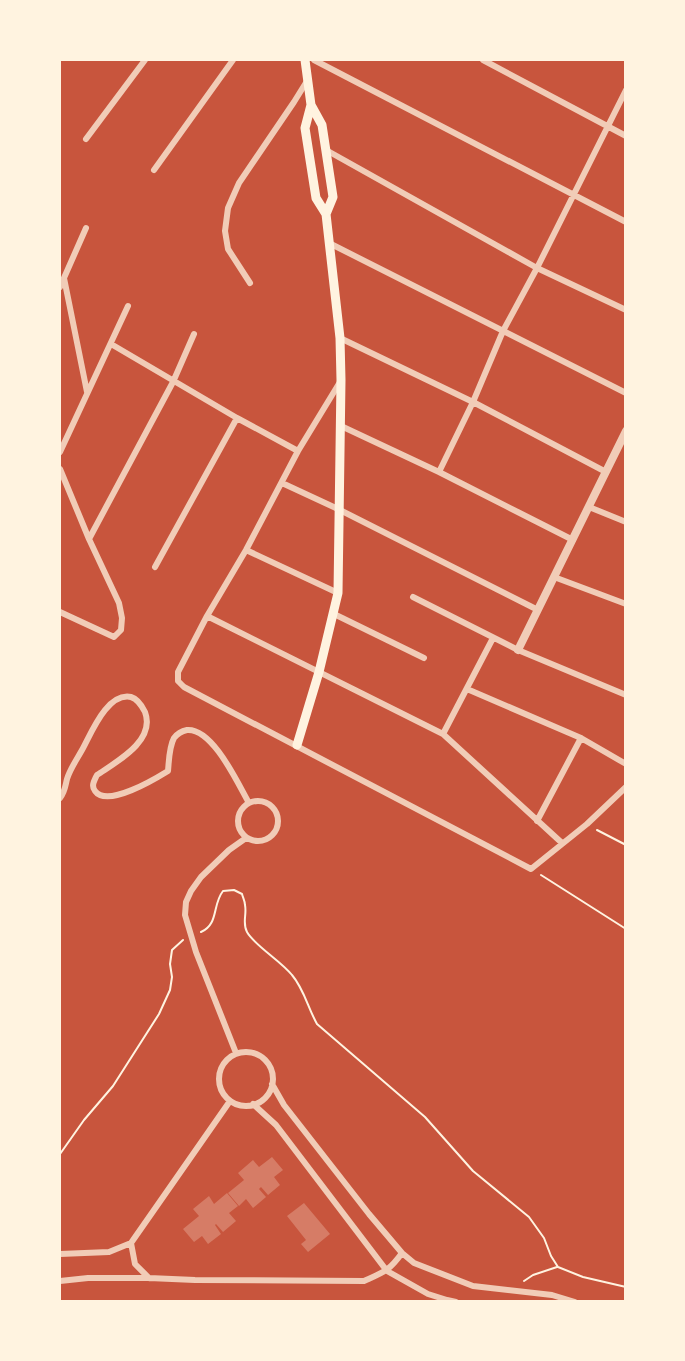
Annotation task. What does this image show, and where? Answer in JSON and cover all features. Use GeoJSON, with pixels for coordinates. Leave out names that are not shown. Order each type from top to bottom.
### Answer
{"type":"FeatureCollection","features":[{"type":"Feature","properties":{"kind":"main road"},"geometry":{"type":"LineString","coordinates":[[297,745],[319,672],[338,593],[341,426],[340,338],[326,214],[316,198],[305,128],[311,105],[305,60]]}},
{"type":"Feature","properties":{"kind":"main road"},"geometry":{"type":"LineString","coordinates":[[311,105],[322,125],[333,197],[326,214]]}},
{"type":"Feature","properties":{"kind":"street"},"geometry":{"type":"LineString","coordinates":[[86,139],[145,60]]}},
{"type":"Feature","properties":{"kind":"street"},"geometry":{"type":"LineString","coordinates":[[153,170],[231,62],[221,60]]}},
{"type":"Feature","properties":{"kind":"street"},"geometry":{"type":"LineString","coordinates":[[314,60],[625,222]]}},
{"type":"Feature","properties":{"kind":"street"},"geometry":{"type":"LineString","coordinates":[[483,60],[625,136]]}},
{"type":"Feature","properties":{"kind":"street"},"geometry":{"type":"LineString","coordinates":[[250,283],[228,249],[225,231],[228,208],[239,183],[308,79]]}},
{"type":"Feature","properties":{"kind":"street"},"geometry":{"type":"LineString","coordinates":[[439,472],[503,331],[625,90]]}},
{"type":"Feature","properties":{"kind":"street"},"geometry":{"type":"LineString","coordinates":[[326,150],[537,268],[625,310]]}},
{"type":"Feature","properties":{"kind":"street"},"geometry":{"type":"LineString","coordinates":[[60,287],[86,228]]}},
{"type":"Feature","properties":{"kind":"street"},"geometry":{"type":"LineString","coordinates":[[329,243],[625,393]]}},
{"type":"Feature","properties":{"kind":"street"},"geometry":{"type":"LineString","coordinates":[[64,278],[88,394]]}},
{"type":"Feature","properties":{"kind":"street"},"geometry":{"type":"LineString","coordinates":[[60,452],[128,306]]}},
{"type":"Feature","properties":{"kind":"street"},"geometry":{"type":"LineString","coordinates":[[89,539],[173,382],[194,334]]}},
{"type":"Feature","properties":{"kind":"street"},"geometry":{"type":"LineString","coordinates":[[340,338],[473,401],[606,472]]}},
{"type":"Feature","properties":{"kind":"street"},"geometry":{"type":"LineString","coordinates":[[111,344],[173,382],[298,451]]}},
{"type":"Feature","properties":{"kind":"street"},"geometry":{"type":"LineString","coordinates":[[341,380],[298,451],[246,550],[207,616],[178,672],[178,681],[184,687],[531,869],[587,824],[625,787]]}},
{"type":"Feature","properties":{"kind":"street"},"geometry":{"type":"LineString","coordinates":[[155,567],[236,418]]}},
{"type":"Feature","properties":{"kind":"street"},"geometry":{"type":"LineString","coordinates":[[341,426],[573,540]]}},
{"type":"Feature","properties":{"kind":"street"},"geometry":{"type":"LineString","coordinates":[[518,650],[623,443],[625,431]]}},
{"type":"Feature","properties":{"kind":"street"},"geometry":{"type":"LineString","coordinates":[[60,469],[119,603],[121,630],[114,637],[60,612]]}},
{"type":"Feature","properties":{"kind":"street"},"geometry":{"type":"LineString","coordinates":[[282,483],[538,610]]}},
{"type":"Feature","properties":{"kind":"street"},"geometry":{"type":"LineString","coordinates":[[589,507],[625,522]]}},
{"type":"Feature","properties":{"kind":"street"},"geometry":{"type":"LineString","coordinates":[[246,550],[338,593]]}},
{"type":"Feature","properties":{"kind":"street"},"geometry":{"type":"LineString","coordinates":[[554,577],[625,604]]}},
{"type":"Feature","properties":{"kind":"street"},"geometry":{"type":"LineString","coordinates":[[413,597],[518,650],[625,695]]}},
{"type":"Feature","properties":{"kind":"street"},"geometry":{"type":"LineString","coordinates":[[334,614],[424,657]]}},
{"type":"Feature","properties":{"kind":"street"},"geometry":{"type":"LineString","coordinates":[[207,616],[443,734],[562,843]]}},
{"type":"Feature","properties":{"kind":"street"},"geometry":{"type":"LineString","coordinates":[[443,734],[494,638]]}},
{"type":"Feature","properties":{"kind":"street"},"geometry":{"type":"LineString","coordinates":[[467,689],[581,738],[625,764]]}},
{"type":"Feature","properties":{"kind":"street"},"geometry":{"type":"LineString","coordinates":[[60,798],[101,714],[111,704],[129,696],[144,708],[148,719],[146,730],[135,748],[97,775],[93,782],[97,794],[113,797],[168,771],[175,737],[186,730],[196,731],[216,748],[249,803]]}},
{"type":"Feature","properties":{"kind":"street"},"geometry":{"type":"LineString","coordinates":[[537,821],[581,738]]}},
{"type":"Feature","properties":{"kind":"street"},"geometry":{"type":"LineString","coordinates":[[60,781],[67,779]]}},
{"type":"Feature","properties":{"kind":"street"},"geometry":{"type":"LineString","coordinates":[[262,801],[269,804],[277,814],[278,821],[274,832],[264,840],[246,838],[239,826],[239,813],[249,803],[262,801]]}},
{"type":"Feature","properties":{"kind":"street"},"geometry":{"type":"LineString","coordinates":[[236,1054],[185,915],[186,902],[191,891],[213,865],[246,838]]}},
{"type":"Feature","properties":{"kind":"street"},"geometry":{"type":"LineString","coordinates":[[252,1052],[260,1056],[270,1068],[272,1084],[266,1097],[246,1106],[230,1101],[224,1095],[220,1088],[219,1072],[223,1064],[236,1054],[252,1052]]}},
{"type":"Feature","properties":{"kind":"street"},"geometry":{"type":"LineString","coordinates":[[272,1084],[284,1105],[369,1214],[414,1263],[473,1286],[552,1295],[575,1301]]}},
{"type":"Feature","properties":{"kind":"street"},"geometry":{"type":"LineString","coordinates":[[60,1254],[109,1252],[131,1243],[230,1101]]}},
{"type":"Feature","properties":{"kind":"street"},"geometry":{"type":"LineString","coordinates":[[254,1104],[276,1125],[387,1271],[428,1294],[456,1301]]}},
{"type":"Feature","properties":{"kind":"street"},"geometry":{"type":"LineString","coordinates":[[131,1243],[135,1265],[149,1278]]}},
{"type":"Feature","properties":{"kind":"street"},"geometry":{"type":"LineString","coordinates":[[60,1281],[149,1278],[364,1281],[387,1271],[402,1253]]}},
{"type":"Feature","properties":{"kind":"path"},"geometry":{"type":"LineString","coordinates":[[587,824],[625,845]]}},
{"type":"Feature","properties":{"kind":"path"},"geometry":{"type":"LineString","coordinates":[[531,869],[625,929]]}},
{"type":"Feature","properties":{"kind":"path"},"geometry":{"type":"LineString","coordinates":[[60,1154],[113,1086],[159,1014],[170,990],[172,950],[181,940],[207,929],[214,922],[215,907],[223,891],[234,890],[242,894],[246,905],[246,930],[293,976],[303,991],[317,1024],[425,1117],[473,1171],[529,1217],[544,1238],[558,1267],[583,1277],[625,1287]]}},
{"type":"Feature","properties":{"kind":"path"},"geometry":{"type":"LineString","coordinates":[[519,1284],[533,1275],[558,1267]]}},
{"type":"Feature","properties":{"kind":"building"},"geometry":{"type":"Polygon","coordinates":[[[272,1157],[283,1170],[274,1177],[280,1185],[268,1195],[261,1187],[259,1189],[266,1197],[253,1208],[246,1199],[239,1206],[228,1193],[244,1180],[238,1173],[253,1160],[259,1167],[272,1157]]]}},
{"type":"Feature","properties":{"kind":"building"},"geometry":{"type":"Polygon","coordinates":[[[227,1193],[238,1206],[229,1213],[236,1221],[223,1232],[216,1224],[221,1234],[208,1244],[202,1236],[194,1242],[183,1229],[199,1216],[193,1209],[209,1196],[214,1204],[227,1193]]]}},
{"type":"Feature","properties":{"kind":"building"},"geometry":{"type":"Polygon","coordinates":[[[304,1203],[330,1234],[308,1252],[301,1244],[306,1240],[287,1216],[304,1203]]]}}]}
